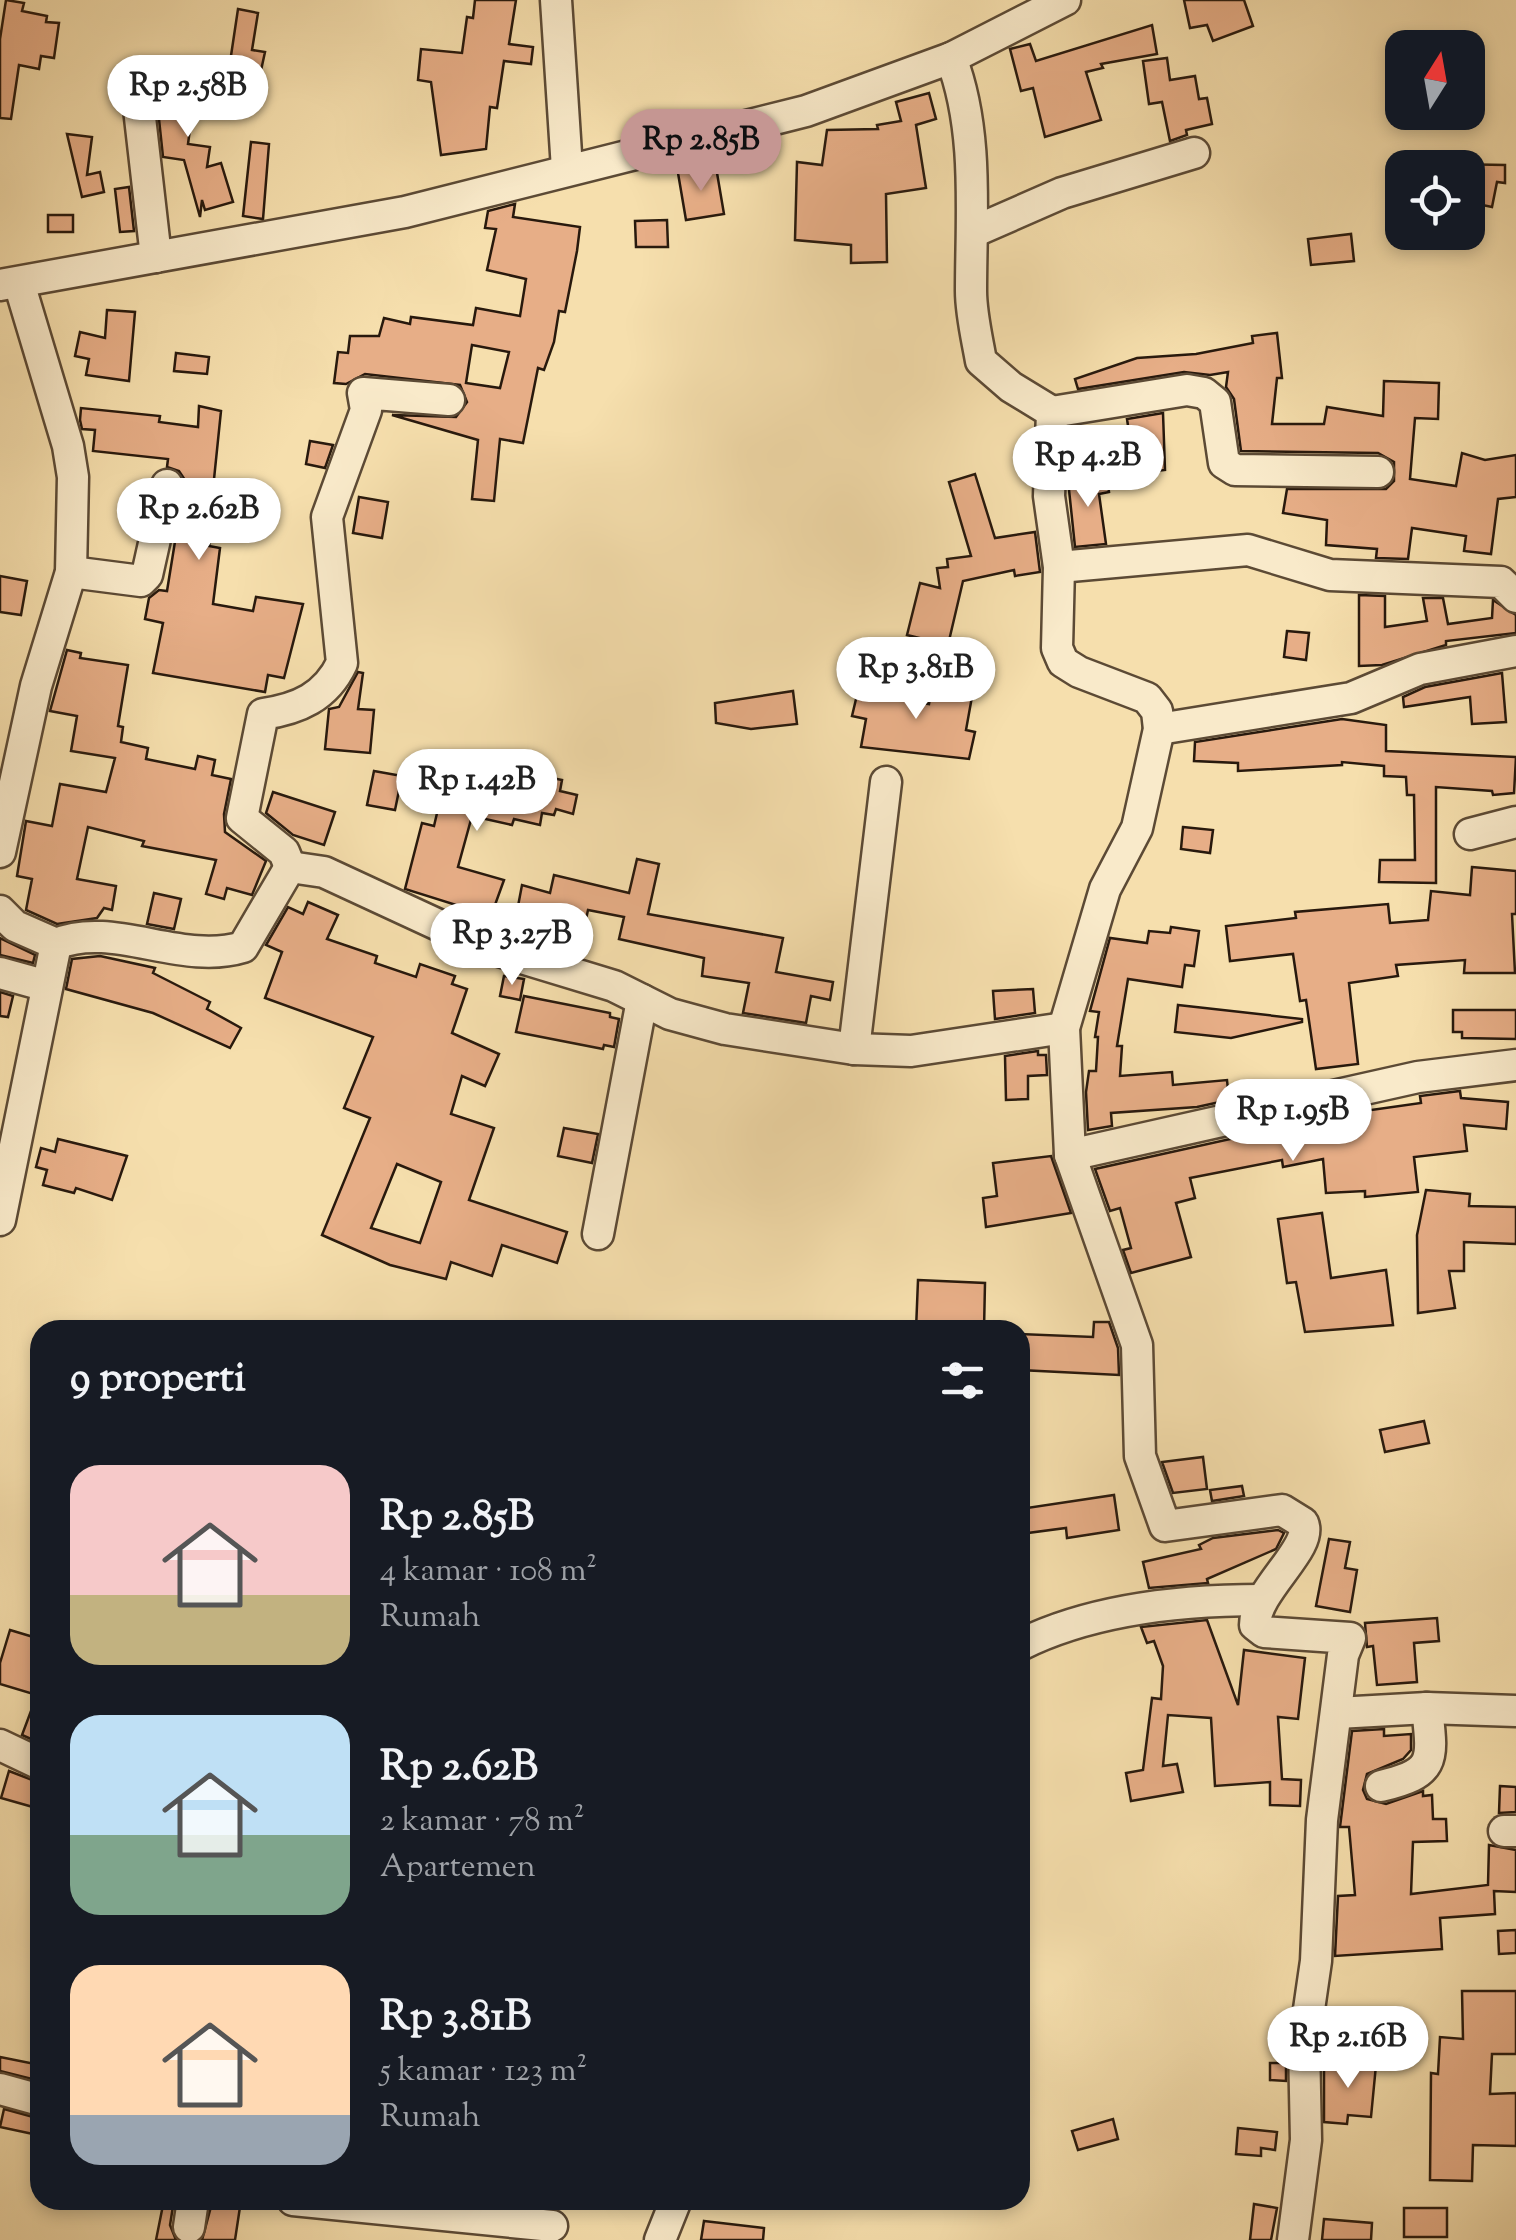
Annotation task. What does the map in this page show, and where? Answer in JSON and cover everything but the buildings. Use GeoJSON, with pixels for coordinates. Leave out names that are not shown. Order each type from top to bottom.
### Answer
{"type":"FeatureCollection","features":[{"type":"Feature","properties":{"kind":"street"},"geometry":{"type":"LineString","coordinates":[[556,0],[567,168]]}},
{"type":"Feature","properties":{"kind":"street"},"geometry":{"type":"LineString","coordinates":[[0,852],[36,686],[71,572],[73,477],[68,446],[10,284],[405,212],[567,168],[806,111],[951,58],[1065,0]]}},
{"type":"Feature","properties":{"kind":"street"},"geometry":{"type":"LineString","coordinates":[[951,58],[965,104],[973,232],[971,296],[981,361],[1011,387],[1052,412],[1187,390],[1204,393],[1215,402],[1219,448],[1224,463],[1234,470],[1378,472]]}},
{"type":"Feature","properties":{"kind":"street"},"geometry":{"type":"LineString","coordinates":[[135,74],[156,257]]}},
{"type":"Feature","properties":{"kind":"street"},"geometry":{"type":"LineString","coordinates":[[973,232],[1062,194],[1194,153]]}},
{"type":"Feature","properties":{"kind":"street"},"geometry":{"type":"LineString","coordinates":[[290,867],[284,852],[242,818],[249,772],[263,714],[294,710],[332,684],[342,664],[327,517],[366,410],[363,393],[449,400]]}},
{"type":"Feature","properties":{"kind":"street"},"geometry":{"type":"LineString","coordinates":[[1052,412],[1049,496],[1060,567],[1057,648],[1063,662],[1147,698],[1157,711],[1159,730],[1136,828],[1105,889],[1064,1028],[1070,1155],[1137,1345],[1140,1456],[1165,1526],[1282,1510],[1303,1523],[1307,1531],[1260,1600],[1255,1624],[1264,1632],[1350,1638],[1342,1655],[1322,1820],[1316,1960],[1304,2044],[1306,2140],[1293,2240]]}},
{"type":"Feature","properties":{"kind":"street"},"geometry":{"type":"LineString","coordinates":[[71,572],[141,580],[147,575],[167,486]]}},
{"type":"Feature","properties":{"kind":"street"},"geometry":{"type":"LineString","coordinates":[[1060,567],[1248,550],[1330,575],[1501,582],[1516,597]]}},
{"type":"Feature","properties":{"kind":"street"},"geometry":{"type":"LineString","coordinates":[[1159,730],[1351,698],[1420,669],[1516,651]]}},
{"type":"Feature","properties":{"kind":"street"},"geometry":{"type":"LineString","coordinates":[[854,1049],[886,782]]}},
{"type":"Feature","properties":{"kind":"street"},"geometry":{"type":"LineString","coordinates":[[1470,834],[1516,822]]}},
{"type":"Feature","properties":{"kind":"street"},"geometry":{"type":"LineString","coordinates":[[0,911],[15,926],[56,944],[78,935],[202,952],[243,948],[290,867]]}},
{"type":"Feature","properties":{"kind":"street"},"geometry":{"type":"LineString","coordinates":[[290,867],[324,872],[486,947],[642,1000],[686,1020],[724,1030],[854,1049],[945,1048],[1064,1028]]}},
{"type":"Feature","properties":{"kind":"street"},"geometry":{"type":"LineString","coordinates":[[0,1220],[56,944]]}},
{"type":"Feature","properties":{"kind":"street"},"geometry":{"type":"LineString","coordinates":[[0,973],[46,986]]}},
{"type":"Feature","properties":{"kind":"street"},"geometry":{"type":"LineString","coordinates":[[598,1234],[642,1000]]}},
{"type":"Feature","properties":{"kind":"street"},"geometry":{"type":"LineString","coordinates":[[1070,1155],[1418,1077],[1516,1065]]}},
{"type":"Feature","properties":{"kind":"street"},"geometry":{"type":"LineString","coordinates":[[1030,1640],[1052,1629],[1192,1600],[1260,1600]]}},
{"type":"Feature","properties":{"kind":"street"},"geometry":{"type":"LineString","coordinates":[[1336,1713],[1427,1708],[1516,1711]]}},
{"type":"Feature","properties":{"kind":"street"},"geometry":{"type":"LineString","coordinates":[[1381,1786],[1423,1772],[1431,1746],[1427,1708]]}},
{"type":"Feature","properties":{"kind":"street"},"geometry":{"type":"LineString","coordinates":[[0,1745],[30,1759]]}},
{"type":"Feature","properties":{"kind":"street"},"geometry":{"type":"LineString","coordinates":[[0,2090],[30,2098]]}},
{"type":"Feature","properties":{"kind":"street"},"geometry":{"type":"LineString","coordinates":[[393,2210],[552,2226]]}},
{"type":"Feature","properties":{"kind":"street"},"geometry":{"type":"LineString","coordinates":[[660,2240],[672,2210]]}}]}
